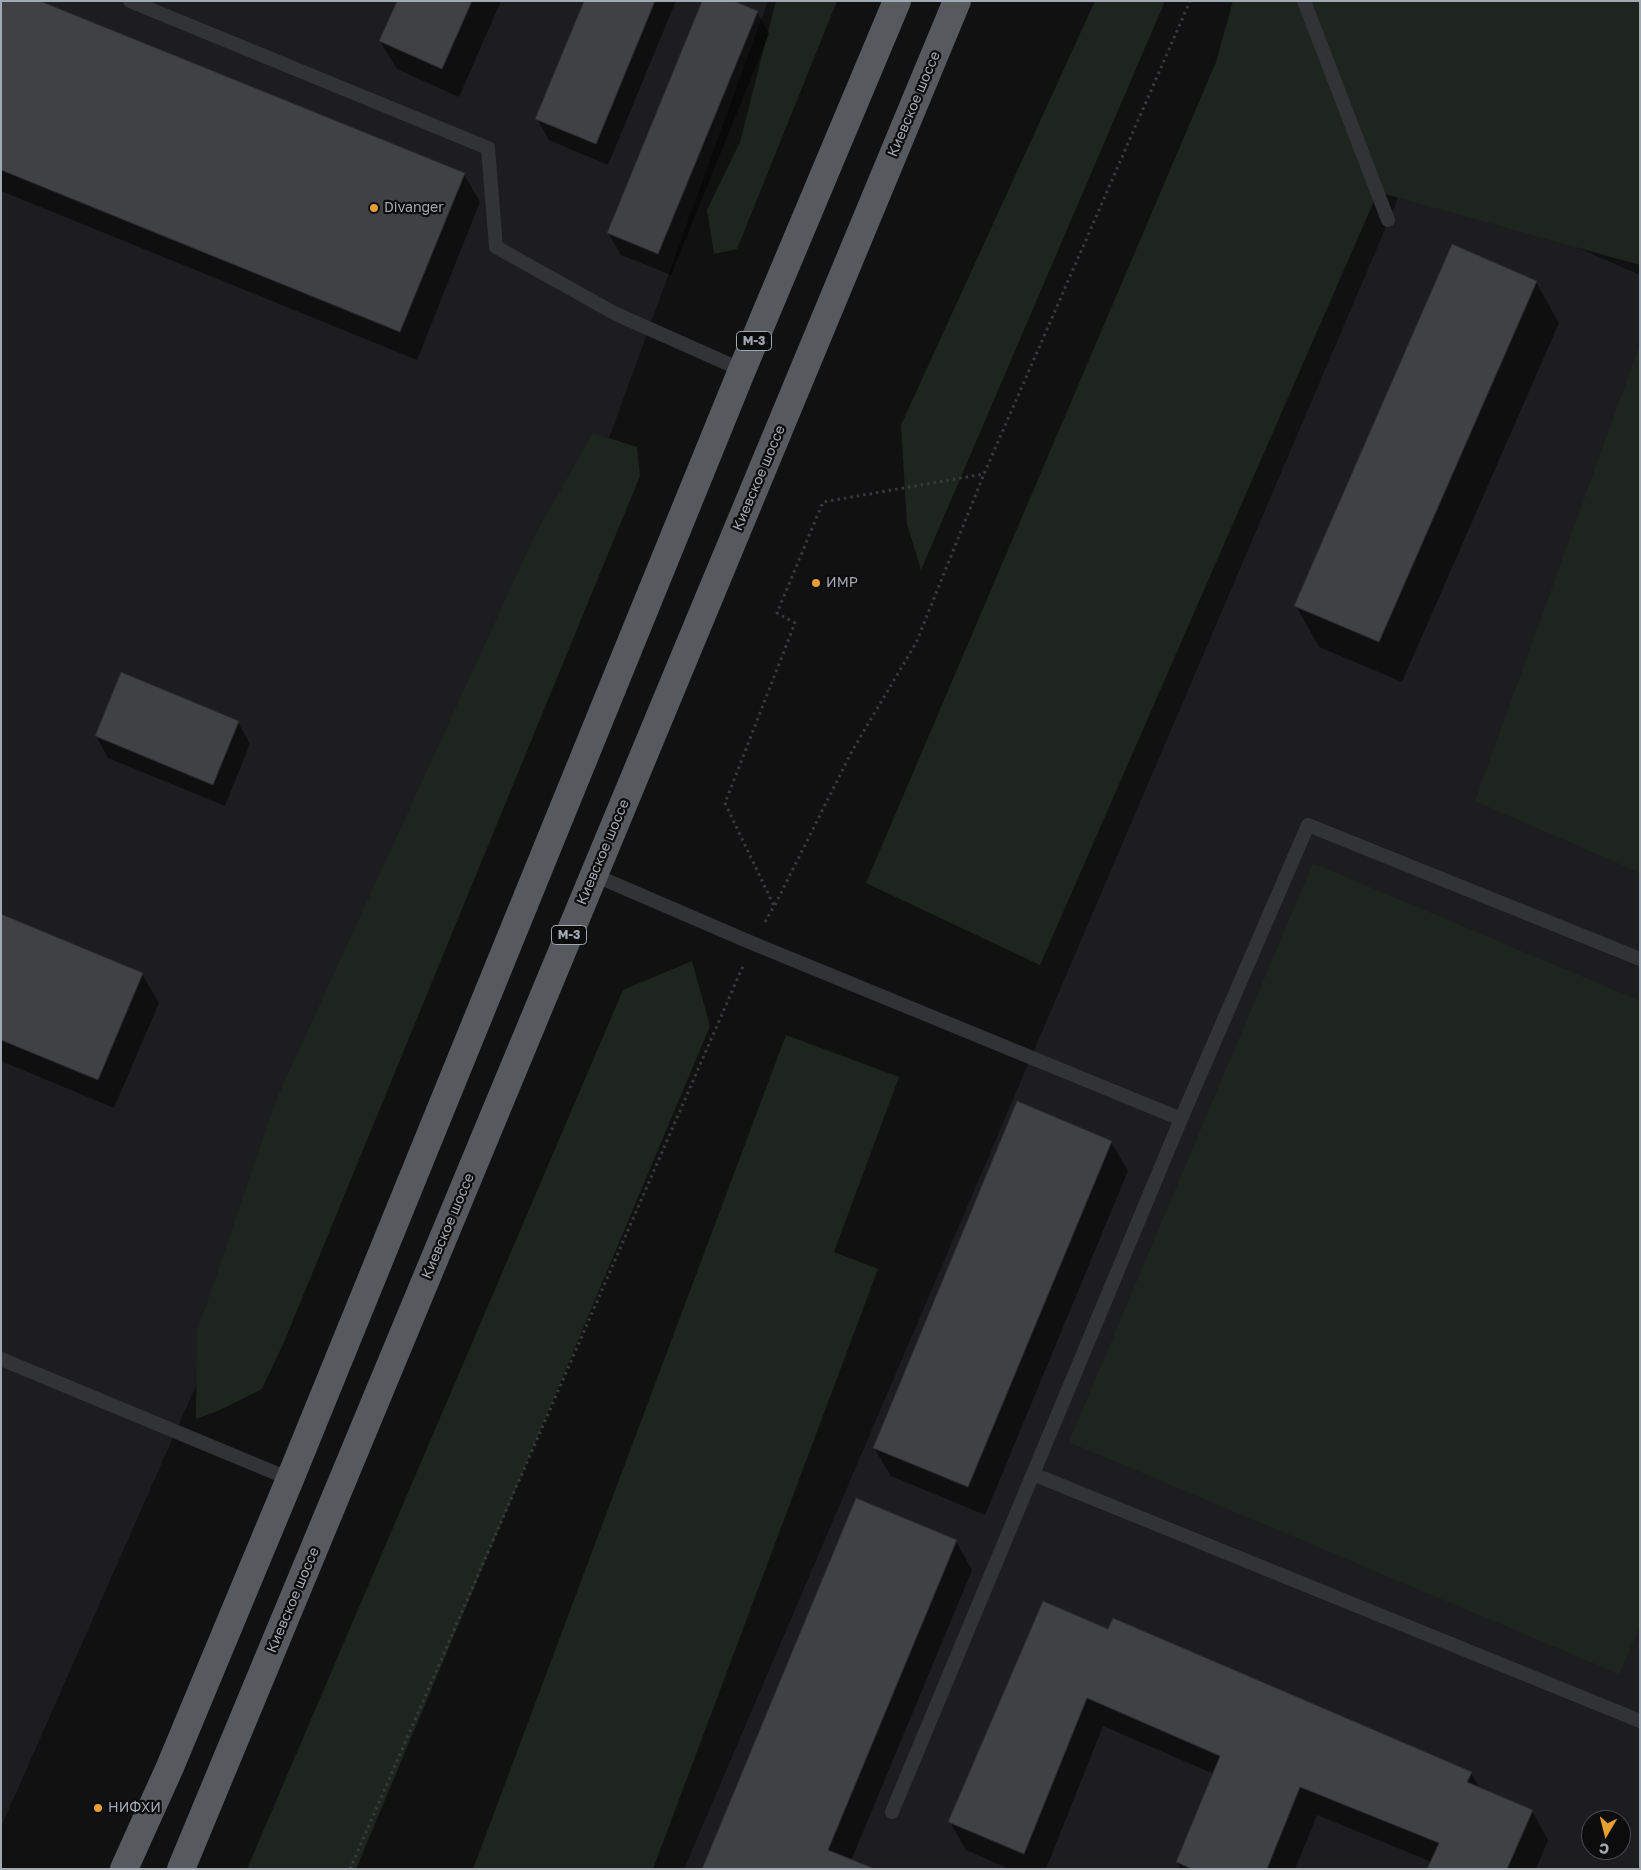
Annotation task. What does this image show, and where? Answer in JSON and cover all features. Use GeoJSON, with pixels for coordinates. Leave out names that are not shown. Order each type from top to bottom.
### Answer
{"type":"FeatureCollection","features":[{"type":"Feature","properties":{"kind":"highway","name":"М-3"},"geometry":{"type":"LineString","coordinates":[[124,1869],[170,1767],[290,1479],[742,370],[897,1]]}},
{"type":"Feature","properties":{"kind":"highway","name":"Киевское шоссе"},"geometry":{"type":"LineString","coordinates":[[181,1869],[957,1]]}},
{"type":"Feature","properties":{"kind":"lane"},"geometry":{"type":"LineString","coordinates":[[130,1],[488,148],[496,247],[616,314],[742,370]]}},
{"type":"Feature","properties":{"kind":"lane"},"geometry":{"type":"LineString","coordinates":[[1304,1],[1388,220]]}},
{"type":"Feature","properties":{"kind":"lane"},"geometry":{"type":"LineString","coordinates":[[892,1812],[1181,1119],[1308,825],[1640,959]]}},
{"type":"Feature","properties":{"kind":"lane"},"geometry":{"type":"LineString","coordinates":[[594,875],[752,943],[1181,1119]]}},
{"type":"Feature","properties":{"kind":"lane"},"geometry":{"type":"LineString","coordinates":[[1,1360],[290,1479]]}},
{"type":"Feature","properties":{"kind":"lane"},"geometry":{"type":"LineString","coordinates":[[1033,1474],[1640,1721]]}},
{"type":"Feature","properties":{"kind":"path"},"geometry":{"type":"LineString","coordinates":[[350,1869],[752,943],[774,906],[852,751],[916,643],[984,474],[1190,1]]}},
{"type":"Feature","properties":{"kind":"path"},"geometry":{"type":"LineString","coordinates":[[774,906],[725,803],[795,623],[777,613],[823,502],[984,474]]}},
{"type":"Feature","properties":{"kind":"shaded area"},"geometry":{"type":"Polygon","coordinates":[[[1,1],[768,1],[584,507],[1,1827],[1,1]]]}},
{"type":"Feature","properties":{"kind":"shaded area"},"geometry":{"type":"Polygon","coordinates":[[[776,1],[837,1],[737,249],[714,254],[707,210],[740,142],[776,1]]]}},
{"type":"Feature","properties":{"kind":"shaded area"},"geometry":{"type":"Polygon","coordinates":[[[1095,1],[1165,1],[921,570],[907,524],[901,425],[1095,1]]]}},
{"type":"Feature","properties":{"kind":"shaded area"},"geometry":{"type":"Polygon","coordinates":[[[1233,1],[1640,1],[1640,265],[1378,192],[1040,965],[866,883],[1216,62],[1233,1]]]}},
{"type":"Feature","properties":{"kind":"shaded area"},"geometry":{"type":"Polygon","coordinates":[[[1406,172],[1640,275],[1640,1869],[684,1869],[1395,206],[1406,172]]]}},
{"type":"Feature","properties":{"kind":"shaded area"},"geometry":{"type":"Polygon","coordinates":[[[1640,344],[1640,873],[1475,801],[1640,344]]]}},
{"type":"Feature","properties":{"kind":"shaded area"},"geometry":{"type":"Polygon","coordinates":[[[593,433],[637,447],[640,476],[284,1342],[262,1389],[220,1410],[196,1419],[197,1332],[277,1098],[535,535],[593,433]]]}},
{"type":"Feature","properties":{"kind":"shaded area"},"geometry":{"type":"Polygon","coordinates":[[[1313,863],[1640,1001],[1640,1626],[1619,1674],[1069,1442],[1313,863]]]}},
{"type":"Feature","properties":{"kind":"shaded area"},"geometry":{"type":"Polygon","coordinates":[[[692,961],[710,1026],[356,1869],[247,1869],[623,990],[692,961]]]}},
{"type":"Feature","properties":{"kind":"shaded area"},"geometry":{"type":"Polygon","coordinates":[[[786,1035],[899,1077],[834,1252],[878,1269],[653,1869],[473,1869],[786,1035]]]}},
{"type":"Feature","properties":{"kind":"building"},"geometry":{"type":"Polygon","coordinates":[[[1,1],[40,1],[465,173],[400,332],[1,170],[1,1]]]}},
{"type":"Feature","properties":{"kind":"building"},"geometry":{"type":"Polygon","coordinates":[[[397,1],[472,1],[442,69],[379,41],[397,1]]]}},
{"type":"Feature","properties":{"kind":"building"},"geometry":{"type":"Polygon","coordinates":[[[584,1],[655,1],[596,144],[535,119],[584,1]]]}},
{"type":"Feature","properties":{"kind":"building"},"geometry":{"type":"Polygon","coordinates":[[[702,1],[734,1],[758,11],[658,254],[607,233],[702,1]]]}},
{"type":"Feature","properties":{"kind":"building"},"geometry":{"type":"Polygon","coordinates":[[[1452,244],[1537,281],[1379,642],[1294,606],[1452,244]]]}},
{"type":"Feature","properties":{"kind":"building"},"geometry":{"type":"Polygon","coordinates":[[[121,672],[239,721],[213,785],[95,736],[121,672]]]}},
{"type":"Feature","properties":{"kind":"building"},"geometry":{"type":"Polygon","coordinates":[[[1,914],[143,973],[98,1080],[1,1040],[1,914]]]}},
{"type":"Feature","properties":{"kind":"building"},"geometry":{"type":"Polygon","coordinates":[[[1017,1101],[1112,1141],[968,1487],[873,1448],[1017,1101]]]}},
{"type":"Feature","properties":{"kind":"building"},"geometry":{"type":"Polygon","coordinates":[[[856,1498],[957,1540],[828,1850],[875,1869],[702,1869],[856,1498]]]}},
{"type":"Feature","properties":{"kind":"building"},"geometry":{"type":"Polygon","coordinates":[[[1043,1601],[1108,1629],[1113,1618],[1472,1772],[1467,1782],[1533,1810],[1507,1869],[1427,1869],[1439,1843],[1300,1787],[1267,1869],[1192,1869],[1176,1862],[1220,1756],[1087,1698],[1024,1854],[948,1822],[1043,1601]]]}},
{"type":"Feature","properties":{"kind":"place","name":"Divanger"},"geometry":{"type":"Point","coordinates":[374,208]}},
{"type":"Feature","properties":{"kind":"place","name":"ИМР"},"geometry":{"type":"Point","coordinates":[816,583]}},
{"type":"Feature","properties":{"kind":"place","name":"НИФХИ"},"geometry":{"type":"Point","coordinates":[98,1808]}}]}
